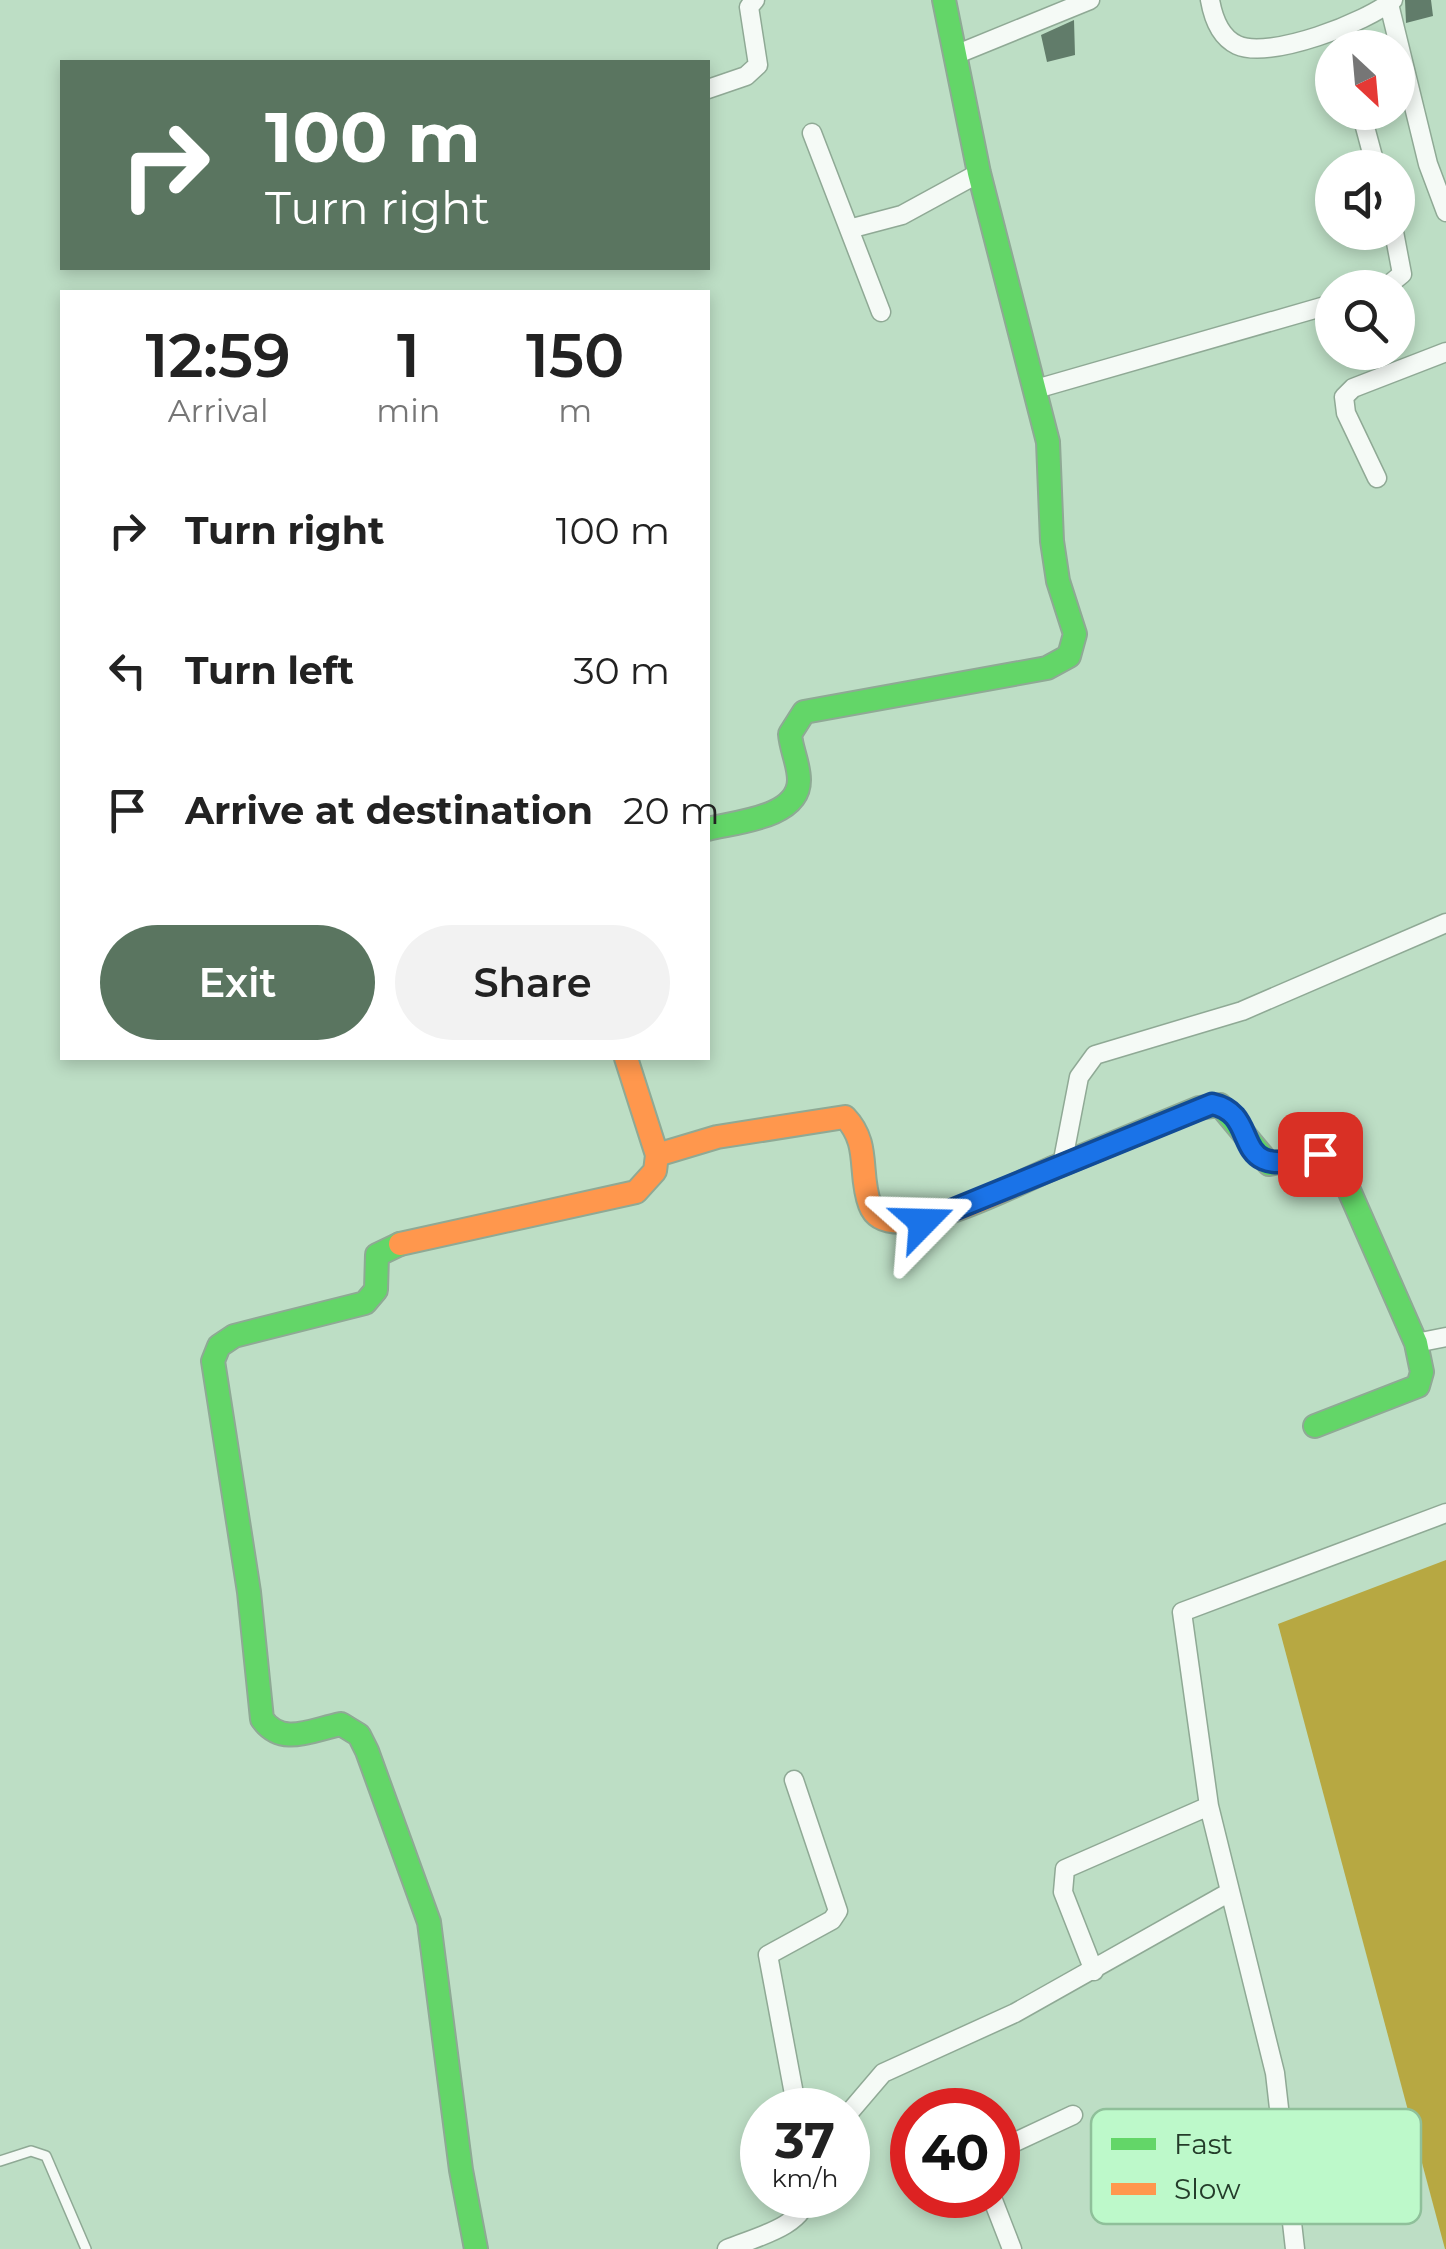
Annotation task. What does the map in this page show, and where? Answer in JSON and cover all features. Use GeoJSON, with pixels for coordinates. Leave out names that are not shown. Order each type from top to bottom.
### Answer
{"type":"FeatureCollection","features":[{"type":"Feature","properties":{"kind":"street"},"geometry":{"type":"LineString","coordinates":[[710,88],[746,76],[758,65],[749,7],[755,0]]}},
{"type":"Feature","properties":{"kind":"street"},"geometry":{"type":"LineString","coordinates":[[710,828],[772,811],[794,798],[800,784],[788,732],[791,720],[804,712],[1048,668],[1068,656],[1075,634],[1058,581],[1052,541],[1051,471],[1036,389],[979,174],[944,0]]}},
{"type":"Feature","properties":{"kind":"street"},"geometry":{"type":"LineString","coordinates":[[955,55],[1090,0]]}},
{"type":"Feature","properties":{"kind":"street"},"geometry":{"type":"LineString","coordinates":[[1210,0],[1223,34],[1238,46],[1258,49],[1367,18],[1391,2],[1428,164],[1446,212]]}},
{"type":"Feature","properties":{"kind":"street"},"geometry":{"type":"LineString","coordinates":[[812,133],[881,312]]}},
{"type":"Feature","properties":{"kind":"street"},"geometry":{"type":"LineString","coordinates":[[849,230],[902,215],[979,174]]}},
{"type":"Feature","properties":{"kind":"street"},"geometry":{"type":"LineString","coordinates":[[1036,389],[1315,309]]}},
{"type":"Feature","properties":{"kind":"street"},"geometry":{"type":"LineString","coordinates":[[1377,478],[1346,412],[1344,397],[1353,388],[1446,352]]}},
{"type":"Feature","properties":{"kind":"street"},"geometry":{"type":"LineString","coordinates":[[1062,1166],[1079,1077],[1095,1054],[1242,1012],[1446,923]]}},
{"type":"Feature","properties":{"kind":"street"},"geometry":{"type":"LineString","coordinates":[[476,2249],[458,2152],[429,1922],[368,1751],[359,1736],[341,1724],[282,1736],[272,1733],[262,1719],[246,1574],[213,1361],[220,1346],[234,1336],[365,1302],[376,1290],[374,1262],[383,1250],[636,1192],[655,1171],[657,1155],[627,1060]]}},
{"type":"Feature","properties":{"kind":"street"},"geometry":{"type":"LineString","coordinates":[[657,1155],[732,1134],[846,1117],[857,1129],[876,1216],[886,1227],[897,1228],[923,1222],[1212,1104],[1230,1114],[1260,1158],[1269,1164],[1280,1166],[1329,1152],[1342,1166],[1416,1343],[1422,1372],[1418,1386],[1315,1426]]}},
{"type":"Feature","properties":{"kind":"street"},"geometry":{"type":"LineString","coordinates":[[1416,1343],[1446,1337]]}},
{"type":"Feature","properties":{"kind":"street"},"geometry":{"type":"LineString","coordinates":[[1279,2109],[1275,2072],[1209,1806],[1182,1612],[1446,1513]]}},
{"type":"Feature","properties":{"kind":"street"},"geometry":{"type":"LineString","coordinates":[[794,1780],[838,1911],[832,1920],[768,1955],[794,2088]]}},
{"type":"Feature","properties":{"kind":"street"},"geometry":{"type":"LineString","coordinates":[[1094,1970],[1063,1892],[1062,1874],[1074,1864],[1209,1806]]}},
{"type":"Feature","properties":{"kind":"street"},"geometry":{"type":"LineString","coordinates":[[870,2088],[883,2073],[1015,2013],[1228,1893]]}},
{"type":"Feature","properties":{"kind":"street"},"geometry":{"type":"LineString","coordinates":[[1020,2140],[1073,2115]]}},
{"type":"Feature","properties":{"kind":"street"},"geometry":{"type":"LineString","coordinates":[[727,2249],[764,2242],[794,2218]]}},
{"type":"Feature","properties":{"kind":"street"},"geometry":{"type":"LineString","coordinates":[[1000,2218],[1012,2249]]}},
{"type":"Feature","properties":{"kind":"street"},"geometry":{"type":"LineString","coordinates":[[1291,2224],[1294,2249]]}},
{"type":"Feature","properties":{"kind":"lane"},"geometry":{"type":"LineString","coordinates":[[0,2162],[31,2152],[46,2156],[86,2249]]}},
{"type":"Feature","properties":{"kind":"shaded area"},"geometry":{"type":"Polygon","coordinates":[[[1446,1560],[1446,2249],[1421,2159],[1421,2109],[1408,2109],[1278,1624],[1446,1560]]]}},
{"type":"Feature","properties":{"kind":"building"},"geometry":{"type":"Polygon","coordinates":[[[1405,0],[1431,0],[1433,16],[1406,23],[1405,0]]]}},
{"type":"Feature","properties":{"kind":"building"},"geometry":{"type":"Polygon","coordinates":[[[1074,20],[1075,55],[1047,62],[1041,35],[1074,20]]]}},
{"type":"Feature","properties":{"kind":"traffic: fast"},"geometry":{"type":"LineString","coordinates":[[710,829],[764,816],[789,803],[799,780],[790,734],[804,712],[1047,668],[1069,656],[1075,634],[1058,581],[1052,541],[1048,442],[979,173],[944,0]]}},
{"type":"Feature","properties":{"kind":"traffic: fast"},"geometry":{"type":"LineString","coordinates":[[1053,1168],[1199,1108],[1220,1105],[1269,1164],[1329,1153],[1334,1156],[1416,1343],[1422,1372],[1418,1386],[1315,1426]]}},
{"type":"Feature","properties":{"kind":"traffic: fast"},"geometry":{"type":"LineString","coordinates":[[400,1244],[377,1255],[376,1290],[365,1303],[234,1336],[219,1346],[213,1361],[249,1592],[262,1719],[270,1728],[288,1734],[341,1724],[359,1735],[367,1751],[429,1922],[461,2170],[476,2249]]}},
{"type":"Feature","properties":{"kind":"traffic: slow"},"geometry":{"type":"LineString","coordinates":[[400,1244],[636,1192],[655,1171],[657,1155],[627,1060]]}},
{"type":"Feature","properties":{"kind":"traffic: slow"},"geometry":{"type":"LineString","coordinates":[[657,1155],[717,1137],[845,1117],[861,1148],[870,1205],[882,1218],[901,1222],[956,1210],[1053,1168]]}},
{"type":"Feature","properties":{"kind":"route"},"geometry":{"type":"LineString","coordinates":[[923,1222],[1212,1104],[1220,1105],[1230,1114],[1260,1158],[1269,1164],[1280,1166],[1320,1154]]}}]}
